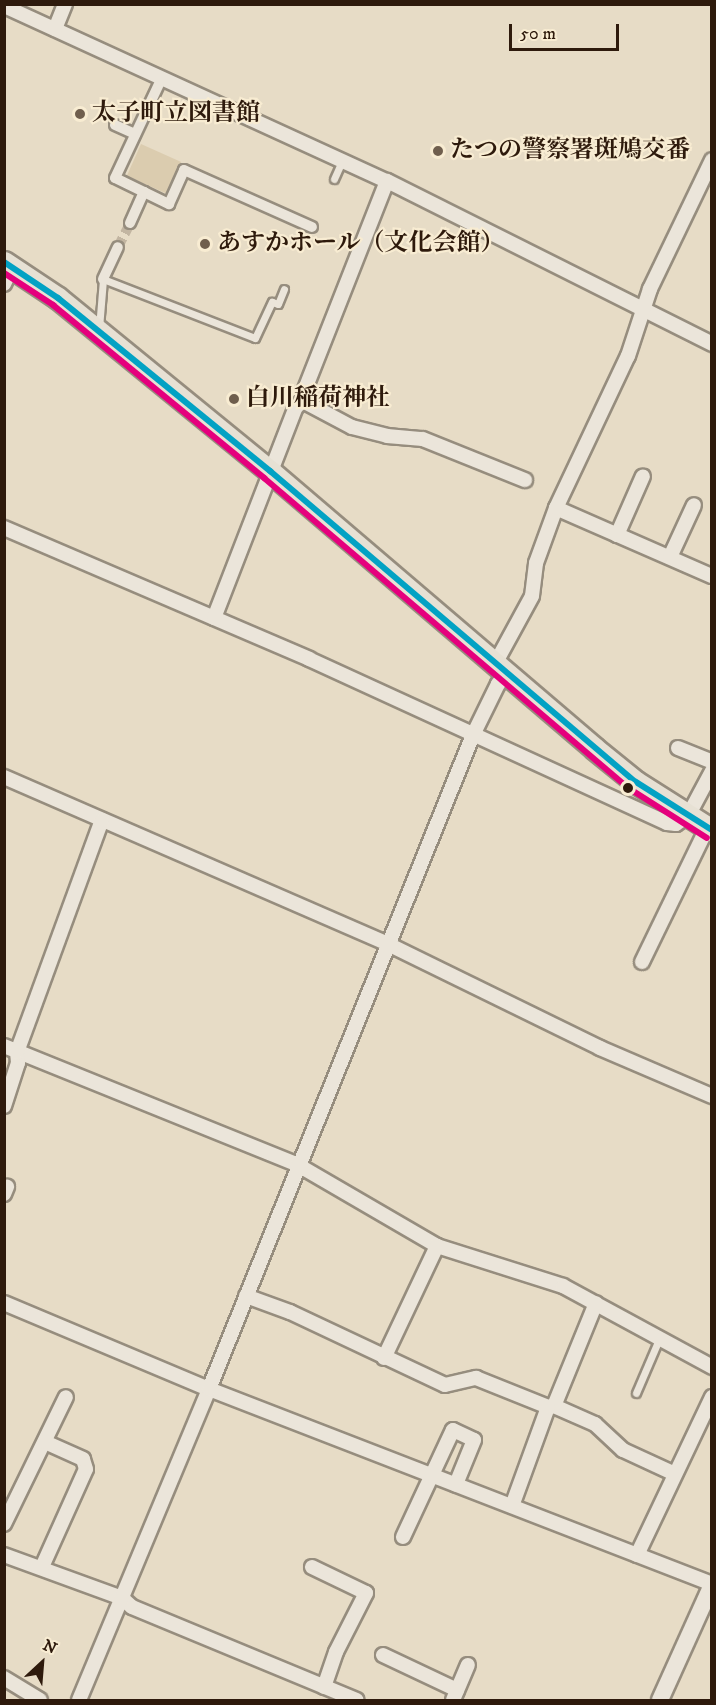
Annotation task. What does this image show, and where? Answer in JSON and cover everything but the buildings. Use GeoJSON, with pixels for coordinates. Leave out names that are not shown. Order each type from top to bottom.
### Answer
{"type":"FeatureCollection","features":[{"type":"Feature","properties":{"kind":"highway"},"geometry":{"type":"LineString","coordinates":[[7,271],[99,331],[270,471],[636,782],[709,829]]}},
{"type":"Feature","properties":{"kind":"street"},"geometry":{"type":"LineString","coordinates":[[55,29],[65,4]]}},
{"type":"Feature","properties":{"kind":"street"},"geometry":{"type":"LineString","coordinates":[[4,6],[161,80],[387,181],[711,344]]}},
{"type":"Feature","properties":{"kind":"street"},"geometry":{"type":"LineString","coordinates":[[161,80],[115,178],[169,204],[184,170],[312,227]]}},
{"type":"Feature","properties":{"kind":"street"},"geometry":{"type":"LineString","coordinates":[[115,125],[135,134]]}},
{"type":"Feature","properties":{"kind":"street"},"geometry":{"type":"LineString","coordinates":[[79,1701],[209,1389],[473,735],[498,684],[501,669],[532,596],[536,563],[556,508],[628,356],[650,290],[711,160]]}},
{"type":"Feature","properties":{"kind":"street"},"geometry":{"type":"LineString","coordinates":[[214,618],[296,407],[303,401],[304,392],[387,181]]}},
{"type":"Feature","properties":{"kind":"street"},"geometry":{"type":"LineString","coordinates":[[130,223],[144,192]]}},
{"type":"Feature","properties":{"kind":"street"},"geometry":{"type":"LineString","coordinates":[[104,279],[118,248]]}},
{"type":"Feature","properties":{"kind":"street"},"geometry":{"type":"LineString","coordinates":[[303,401],[352,427],[387,436],[423,439],[525,480]]}},
{"type":"Feature","properties":{"kind":"street"},"geometry":{"type":"LineString","coordinates":[[617,535],[643,476]]}},
{"type":"Feature","properties":{"kind":"street"},"geometry":{"type":"LineString","coordinates":[[670,557],[693,506]]}},
{"type":"Feature","properties":{"kind":"street"},"geometry":{"type":"LineString","coordinates":[[556,508],[711,576]]}},
{"type":"Feature","properties":{"kind":"street"},"geometry":{"type":"LineString","coordinates":[[4,528],[214,618],[667,823],[676,824],[688,816],[711,771]]}},
{"type":"Feature","properties":{"kind":"street"},"geometry":{"type":"LineString","coordinates":[[678,748],[711,762]]}},
{"type":"Feature","properties":{"kind":"street"},"geometry":{"type":"LineString","coordinates":[[4,777],[390,945],[600,1047],[711,1096]]}},
{"type":"Feature","properties":{"kind":"street"},"geometry":{"type":"LineString","coordinates":[[4,1106],[18,1063],[11,1049],[102,820]]}},
{"type":"Feature","properties":{"kind":"street"},"geometry":{"type":"LineString","coordinates":[[642,962],[709,829]]}},
{"type":"Feature","properties":{"kind":"street"},"geometry":{"type":"LineString","coordinates":[[11,1049],[298,1165],[436,1246],[544,1279],[596,1303],[711,1367]]}},
{"type":"Feature","properties":{"kind":"street"},"geometry":{"type":"LineString","coordinates":[[384,1358],[436,1246]]}},
{"type":"Feature","properties":{"kind":"street"},"geometry":{"type":"LineString","coordinates":[[246,1296],[290,1312],[445,1385],[476,1378],[595,1424],[623,1450],[675,1474]]}},
{"type":"Feature","properties":{"kind":"street"},"geometry":{"type":"LineString","coordinates":[[4,1303],[209,1389],[711,1584],[660,1701]]}},
{"type":"Feature","properties":{"kind":"street"},"geometry":{"type":"LineString","coordinates":[[512,1506],[551,1407],[596,1303]]}},
{"type":"Feature","properties":{"kind":"street"},"geometry":{"type":"LineString","coordinates":[[4,1524],[40,1446],[45,1442],[66,1397]]}},
{"type":"Feature","properties":{"kind":"street"},"geometry":{"type":"LineString","coordinates":[[637,1555],[711,1397]]}},
{"type":"Feature","properties":{"kind":"street"},"geometry":{"type":"LineString","coordinates":[[403,1537],[430,1474],[453,1430],[474,1440],[456,1484]]}},
{"type":"Feature","properties":{"kind":"street"},"geometry":{"type":"LineString","coordinates":[[42,1567],[86,1469],[83,1459],[45,1442]]}},
{"type":"Feature","properties":{"kind":"street"},"geometry":{"type":"LineString","coordinates":[[4,1555],[122,1598],[132,1607],[356,1701]]}},
{"type":"Feature","properties":{"kind":"street"},"geometry":{"type":"LineString","coordinates":[[312,1567],[366,1593],[336,1652],[324,1687]]}},
{"type":"Feature","properties":{"kind":"street"},"geometry":{"type":"LineString","coordinates":[[383,1655],[455,1695],[468,1665]]}},
{"type":"Feature","properties":{"kind":"street"},"geometry":{"type":"LineString","coordinates":[[4,1678],[40,1701]]}},
{"type":"Feature","properties":{"kind":"lane"},"geometry":{"type":"LineString","coordinates":[[334,179],[342,161]]}},
{"type":"Feature","properties":{"kind":"lane"},"geometry":{"type":"LineString","coordinates":[[99,331],[104,279],[255,338],[272,302],[278,304],[285,289]]}},
{"type":"Feature","properties":{"kind":"lane"},"geometry":{"type":"LineString","coordinates":[[636,1393],[659,1339]]}},
{"type":"Feature","properties":{"kind":"shaded area"},"geometry":{"type":"Polygon","coordinates":[[[141,144],[181,162],[167,194],[127,176],[141,144]]]}},
{"type":"Feature","properties":{"kind":"tunnel"},"geometry":{"type":"LineString","coordinates":[[118,247],[130,223]]}},
{"type":"Feature","properties":{"kind":"transit line"},"geometry":{"type":"LineString","coordinates":[[4,262],[58,298],[270,471],[636,782],[712,830]]}},
{"type":"Feature","properties":{"kind":"transit line"},"geometry":{"type":"LineString","coordinates":[[4,273],[53,305],[264,478],[630,789],[707,838]]}},
{"type":"Feature","properties":{"kind":"place","name":"太子町立図書館"},"geometry":{"type":"Point","coordinates":[80,114]}},
{"type":"Feature","properties":{"kind":"place","name":"たつの警察署斑鳩交番"},"geometry":{"type":"Point","coordinates":[438,151]}},
{"type":"Feature","properties":{"kind":"place","name":"あすかホール（文化会館）"},"geometry":{"type":"Point","coordinates":[205,244]}},
{"type":"Feature","properties":{"kind":"place","name":"白川稲荷神社"},"geometry":{"type":"Point","coordinates":[234,399]}}]}
